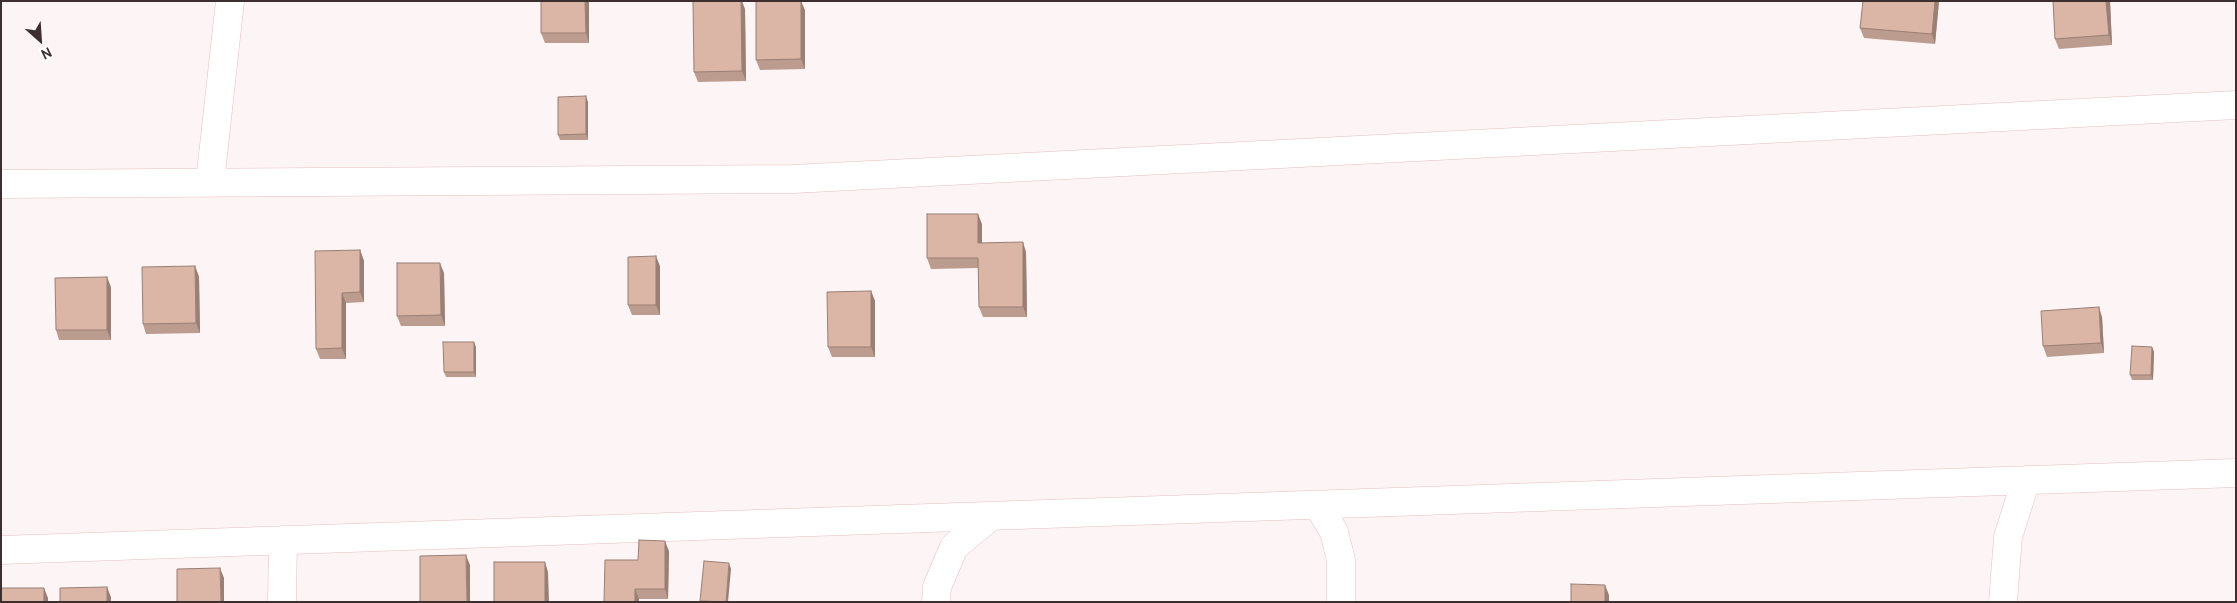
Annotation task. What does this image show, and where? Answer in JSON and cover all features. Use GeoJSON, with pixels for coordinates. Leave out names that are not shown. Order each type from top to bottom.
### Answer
{"type":"FeatureCollection","features":[{"type":"Feature","properties":{"kind":"street"},"geometry":{"type":"LineString","coordinates":[[210,182],[230,1]]}},
{"type":"Feature","properties":{"kind":"street"},"geometry":{"type":"LineString","coordinates":[[1,184],[793,179],[2236,105]]}},
{"type":"Feature","properties":{"kind":"street"},"geometry":{"type":"LineString","coordinates":[[1,550],[2236,472]]}},
{"type":"Feature","properties":{"kind":"street"},"geometry":{"type":"LineString","coordinates":[[2003,602],[2008,537],[2026,480]]}},
{"type":"Feature","properties":{"kind":"street"},"geometry":{"type":"LineString","coordinates":[[1318,505],[1334,532],[1340,560],[1341,602]]}},
{"type":"Feature","properties":{"kind":"street"},"geometry":{"type":"LineString","coordinates":[[936,602],[937,587],[954,547],[991,516]]}},
{"type":"Feature","properties":{"kind":"street"},"geometry":{"type":"LineString","coordinates":[[282,602],[283,540]]}},
{"type":"Feature","properties":{"kind":"building"},"geometry":{"type":"Polygon","coordinates":[[[541,1],[585,1],[586,33],[541,33],[541,1]]]}},
{"type":"Feature","properties":{"kind":"building"},"geometry":{"type":"Polygon","coordinates":[[[693,1],[741,1],[742,71],[694,72],[693,1]]]}},
{"type":"Feature","properties":{"kind":"building"},"geometry":{"type":"Polygon","coordinates":[[[756,1],[801,1],[801,59],[756,60],[756,1]]]}},
{"type":"Feature","properties":{"kind":"building"},"geometry":{"type":"Polygon","coordinates":[[[1863,1],[1935,1],[1932,34],[1860,28],[1863,1]]]}},
{"type":"Feature","properties":{"kind":"building"},"geometry":{"type":"Polygon","coordinates":[[[2053,1],[2106,1],[2109,35],[2055,39],[2053,1]]]}},
{"type":"Feature","properties":{"kind":"building"},"geometry":{"type":"Polygon","coordinates":[[[586,96],[586,134],[558,135],[558,97],[586,96]]]}},
{"type":"Feature","properties":{"kind":"building"},"geometry":{"type":"Polygon","coordinates":[[[927,214],[978,214],[978,243],[1023,242],[1023,307],[979,307],[978,258],[927,258],[927,214]]]}},
{"type":"Feature","properties":{"kind":"building"},"geometry":{"type":"Polygon","coordinates":[[[360,250],[360,292],[342,293],[342,348],[316,349],[315,251],[360,250]]]}},
{"type":"Feature","properties":{"kind":"building"},"geometry":{"type":"Polygon","coordinates":[[[656,256],[656,305],[628,305],[628,257],[656,256]]]}},
{"type":"Feature","properties":{"kind":"building"},"geometry":{"type":"Polygon","coordinates":[[[397,263],[440,263],[441,315],[397,316],[397,263]]]}},
{"type":"Feature","properties":{"kind":"building"},"geometry":{"type":"Polygon","coordinates":[[[195,266],[196,323],[143,324],[142,267],[195,266]]]}},
{"type":"Feature","properties":{"kind":"building"},"geometry":{"type":"Polygon","coordinates":[[[107,277],[107,330],[56,330],[55,278],[107,277]]]}},
{"type":"Feature","properties":{"kind":"building"},"geometry":{"type":"Polygon","coordinates":[[[871,291],[871,347],[828,347],[827,292],[871,291]]]}},
{"type":"Feature","properties":{"kind":"building"},"geometry":{"type":"Polygon","coordinates":[[[2099,307],[2101,343],[2043,346],[2041,311],[2099,307]]]}},
{"type":"Feature","properties":{"kind":"building"},"geometry":{"type":"Polygon","coordinates":[[[443,342],[474,342],[474,372],[444,372],[443,342]]]}},
{"type":"Feature","properties":{"kind":"building"},"geometry":{"type":"Polygon","coordinates":[[[2132,346],[2152,347],[2151,375],[2130,375],[2132,346]]]}},
{"type":"Feature","properties":{"kind":"building"},"geometry":{"type":"Polygon","coordinates":[[[639,540],[665,541],[665,589],[635,589],[635,602],[604,602],[605,560],[638,560],[639,540]]]}},
{"type":"Feature","properties":{"kind":"building"},"geometry":{"type":"Polygon","coordinates":[[[466,555],[467,602],[420,602],[420,556],[466,555]]]}},
{"type":"Feature","properties":{"kind":"building"},"geometry":{"type":"Polygon","coordinates":[[[704,561],[729,563],[726,602],[700,601],[704,561]]]}},
{"type":"Feature","properties":{"kind":"building"},"geometry":{"type":"Polygon","coordinates":[[[494,562],[545,562],[545,602],[494,602],[494,562]]]}},
{"type":"Feature","properties":{"kind":"building"},"geometry":{"type":"Polygon","coordinates":[[[220,568],[221,602],[177,602],[177,569],[220,568]]]}},
{"type":"Feature","properties":{"kind":"building"},"geometry":{"type":"Polygon","coordinates":[[[1571,584],[1605,585],[1605,602],[1571,602],[1571,584]]]}},
{"type":"Feature","properties":{"kind":"building"},"geometry":{"type":"Polygon","coordinates":[[[107,587],[107,602],[60,602],[60,588],[107,587]]]}},
{"type":"Feature","properties":{"kind":"building"},"geometry":{"type":"Polygon","coordinates":[[[1,588],[44,588],[44,602],[1,602],[1,588]]]}}]}
